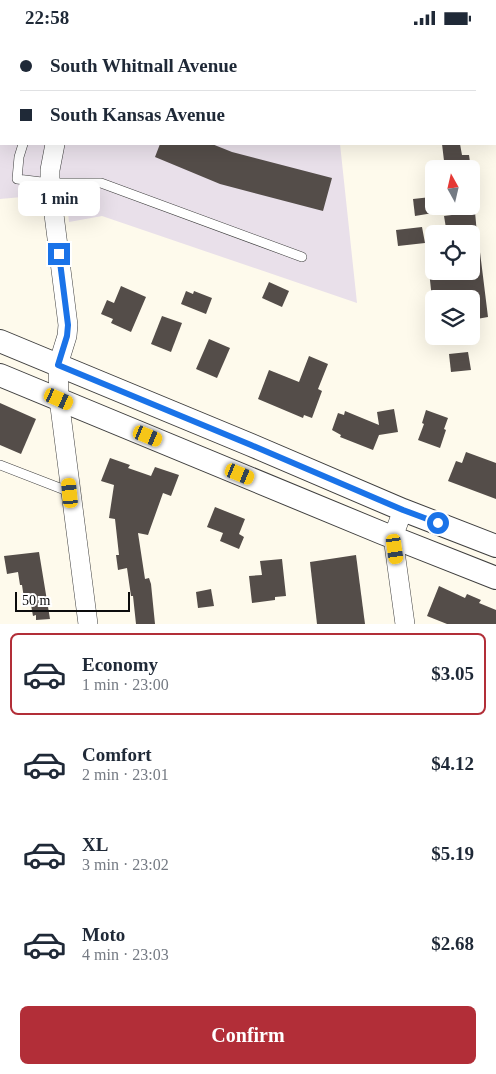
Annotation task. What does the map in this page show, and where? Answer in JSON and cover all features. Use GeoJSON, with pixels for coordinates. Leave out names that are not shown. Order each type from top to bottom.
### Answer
{"type":"FeatureCollection","features":[{"type":"Feature","properties":{"kind":"street"},"geometry":{"type":"LineString","coordinates":[[55,145],[50,170],[50,183],[68,325],[66,342],[58,365],[59,399],[88,624]]}},
{"type":"Feature","properties":{"kind":"street"},"geometry":{"type":"LineString","coordinates":[[0,341],[403,510],[496,546]]}},
{"type":"Feature","properties":{"kind":"street"},"geometry":{"type":"LineString","coordinates":[[0,375],[496,578]]}},
{"type":"Feature","properties":{"kind":"street"},"geometry":{"type":"LineString","coordinates":[[240,474],[251,445]]}},
{"type":"Feature","properties":{"kind":"street"},"geometry":{"type":"LineString","coordinates":[[403,510],[393,537],[405,624]]}},
{"type":"Feature","properties":{"kind":"lane"},"geometry":{"type":"LineString","coordinates":[[23,145],[19,157],[18,179],[50,183],[101,183],[302,257]]}},
{"type":"Feature","properties":{"kind":"lane"},"geometry":{"type":"LineString","coordinates":[[0,465],[70,493]]}},
{"type":"Feature","properties":{"kind":"shaded area"},"geometry":{"type":"Polygon","coordinates":[[[0,145],[340,145],[357,303],[102,216],[69,222],[66,193],[0,199],[0,145]]]}},
{"type":"Feature","properties":{"kind":"building"},"geometry":{"type":"Polygon","coordinates":[[[160,145],[214,145],[232,152],[332,178],[323,211],[220,184],[155,157],[160,145]]]}},
{"type":"Feature","properties":{"kind":"building"},"geometry":{"type":"Polygon","coordinates":[[[442,145],[460,145],[462,155],[469,155],[470,160],[444,160],[442,145]]]}},
{"type":"Feature","properties":{"kind":"building"},"geometry":{"type":"Polygon","coordinates":[[[425,198],[425,214],[415,216],[413,199],[425,198]]]}},
{"type":"Feature","properties":{"kind":"building"},"geometry":{"type":"Polygon","coordinates":[[[475,215],[476,225],[446,225],[444,216],[475,215]]]}},
{"type":"Feature","properties":{"kind":"building"},"geometry":{"type":"Polygon","coordinates":[[[422,227],[425,243],[398,246],[396,230],[422,227]]]}},
{"type":"Feature","properties":{"kind":"building"},"geometry":{"type":"Polygon","coordinates":[[[480,252],[488,317],[480,318],[480,290],[431,290],[430,280],[480,280],[480,252]]]}},
{"type":"Feature","properties":{"kind":"building"},"geometry":{"type":"Polygon","coordinates":[[[269,282],[289,291],[282,307],[262,298],[269,282]]]}},
{"type":"Feature","properties":{"kind":"building"},"geometry":{"type":"Polygon","coordinates":[[[121,286],[146,297],[131,332],[111,323],[113,319],[101,314],[107,300],[114,303],[121,286]]]}},
{"type":"Feature","properties":{"kind":"building"},"geometry":{"type":"Polygon","coordinates":[[[186,291],[193,294],[194,291],[212,298],[206,314],[181,304],[186,291]]]}},
{"type":"Feature","properties":{"kind":"building"},"geometry":{"type":"Polygon","coordinates":[[[162,316],[182,323],[171,352],[151,344],[162,316]]]}},
{"type":"Feature","properties":{"kind":"building"},"geometry":{"type":"Polygon","coordinates":[[[209,339],[230,348],[217,378],[196,369],[209,339]]]}},
{"type":"Feature","properties":{"kind":"building"},"geometry":{"type":"Polygon","coordinates":[[[468,352],[471,370],[451,372],[449,354],[468,352]]]}},
{"type":"Feature","properties":{"kind":"building"},"geometry":{"type":"Polygon","coordinates":[[[309,356],[328,364],[318,389],[322,391],[312,418],[304,415],[303,418],[258,399],[269,370],[299,382],[309,356]]]}},
{"type":"Feature","properties":{"kind":"building"},"geometry":{"type":"Polygon","coordinates":[[[0,403],[36,419],[21,454],[0,445],[0,403]]]}},
{"type":"Feature","properties":{"kind":"building"},"geometry":{"type":"Polygon","coordinates":[[[394,409],[398,432],[379,435],[373,450],[340,437],[341,435],[332,430],[338,413],[344,415],[345,411],[379,425],[377,412],[394,409]]]}},
{"type":"Feature","properties":{"kind":"building"},"geometry":{"type":"Polygon","coordinates":[[[426,410],[448,418],[440,448],[418,440],[424,424],[422,423],[426,410]]]}},
{"type":"Feature","properties":{"kind":"building"},"geometry":{"type":"Polygon","coordinates":[[[466,452],[496,463],[496,499],[448,481],[456,461],[462,463],[466,452]]]}},
{"type":"Feature","properties":{"kind":"building"},"geometry":{"type":"Polygon","coordinates":[[[110,458],[130,465],[128,468],[151,476],[155,467],[179,475],[171,496],[163,493],[148,535],[138,533],[145,579],[149,578],[151,584],[155,624],[136,624],[127,568],[118,570],[116,555],[119,555],[115,519],[109,518],[114,485],[101,481],[110,458]]]}},
{"type":"Feature","properties":{"kind":"building"},"geometry":{"type":"Polygon","coordinates":[[[215,507],[245,519],[239,534],[244,537],[239,549],[220,541],[223,533],[207,527],[215,507]]]}},
{"type":"Feature","properties":{"kind":"building"},"geometry":{"type":"Polygon","coordinates":[[[39,552],[50,619],[36,620],[36,615],[33,616],[31,605],[25,605],[18,572],[7,574],[4,556],[39,552]]]}},
{"type":"Feature","properties":{"kind":"building"},"geometry":{"type":"Polygon","coordinates":[[[356,555],[365,624],[317,624],[310,562],[356,555]]]}},
{"type":"Feature","properties":{"kind":"building"},"geometry":{"type":"Polygon","coordinates":[[[282,559],[286,596],[275,597],[275,600],[252,603],[249,576],[262,575],[260,561],[282,559]]]}},
{"type":"Feature","properties":{"kind":"building"},"geometry":{"type":"Polygon","coordinates":[[[439,586],[465,598],[467,594],[481,600],[479,603],[496,610],[496,624],[447,624],[427,616],[439,586]]]}},
{"type":"Feature","properties":{"kind":"building"},"geometry":{"type":"Polygon","coordinates":[[[211,589],[214,606],[198,608],[196,592],[211,589]]]}},
{"type":"Feature","properties":{"kind":"route"},"geometry":{"type":"LineString","coordinates":[[59,254],[68,325],[65,347],[58,365],[438,523]]}}]}
